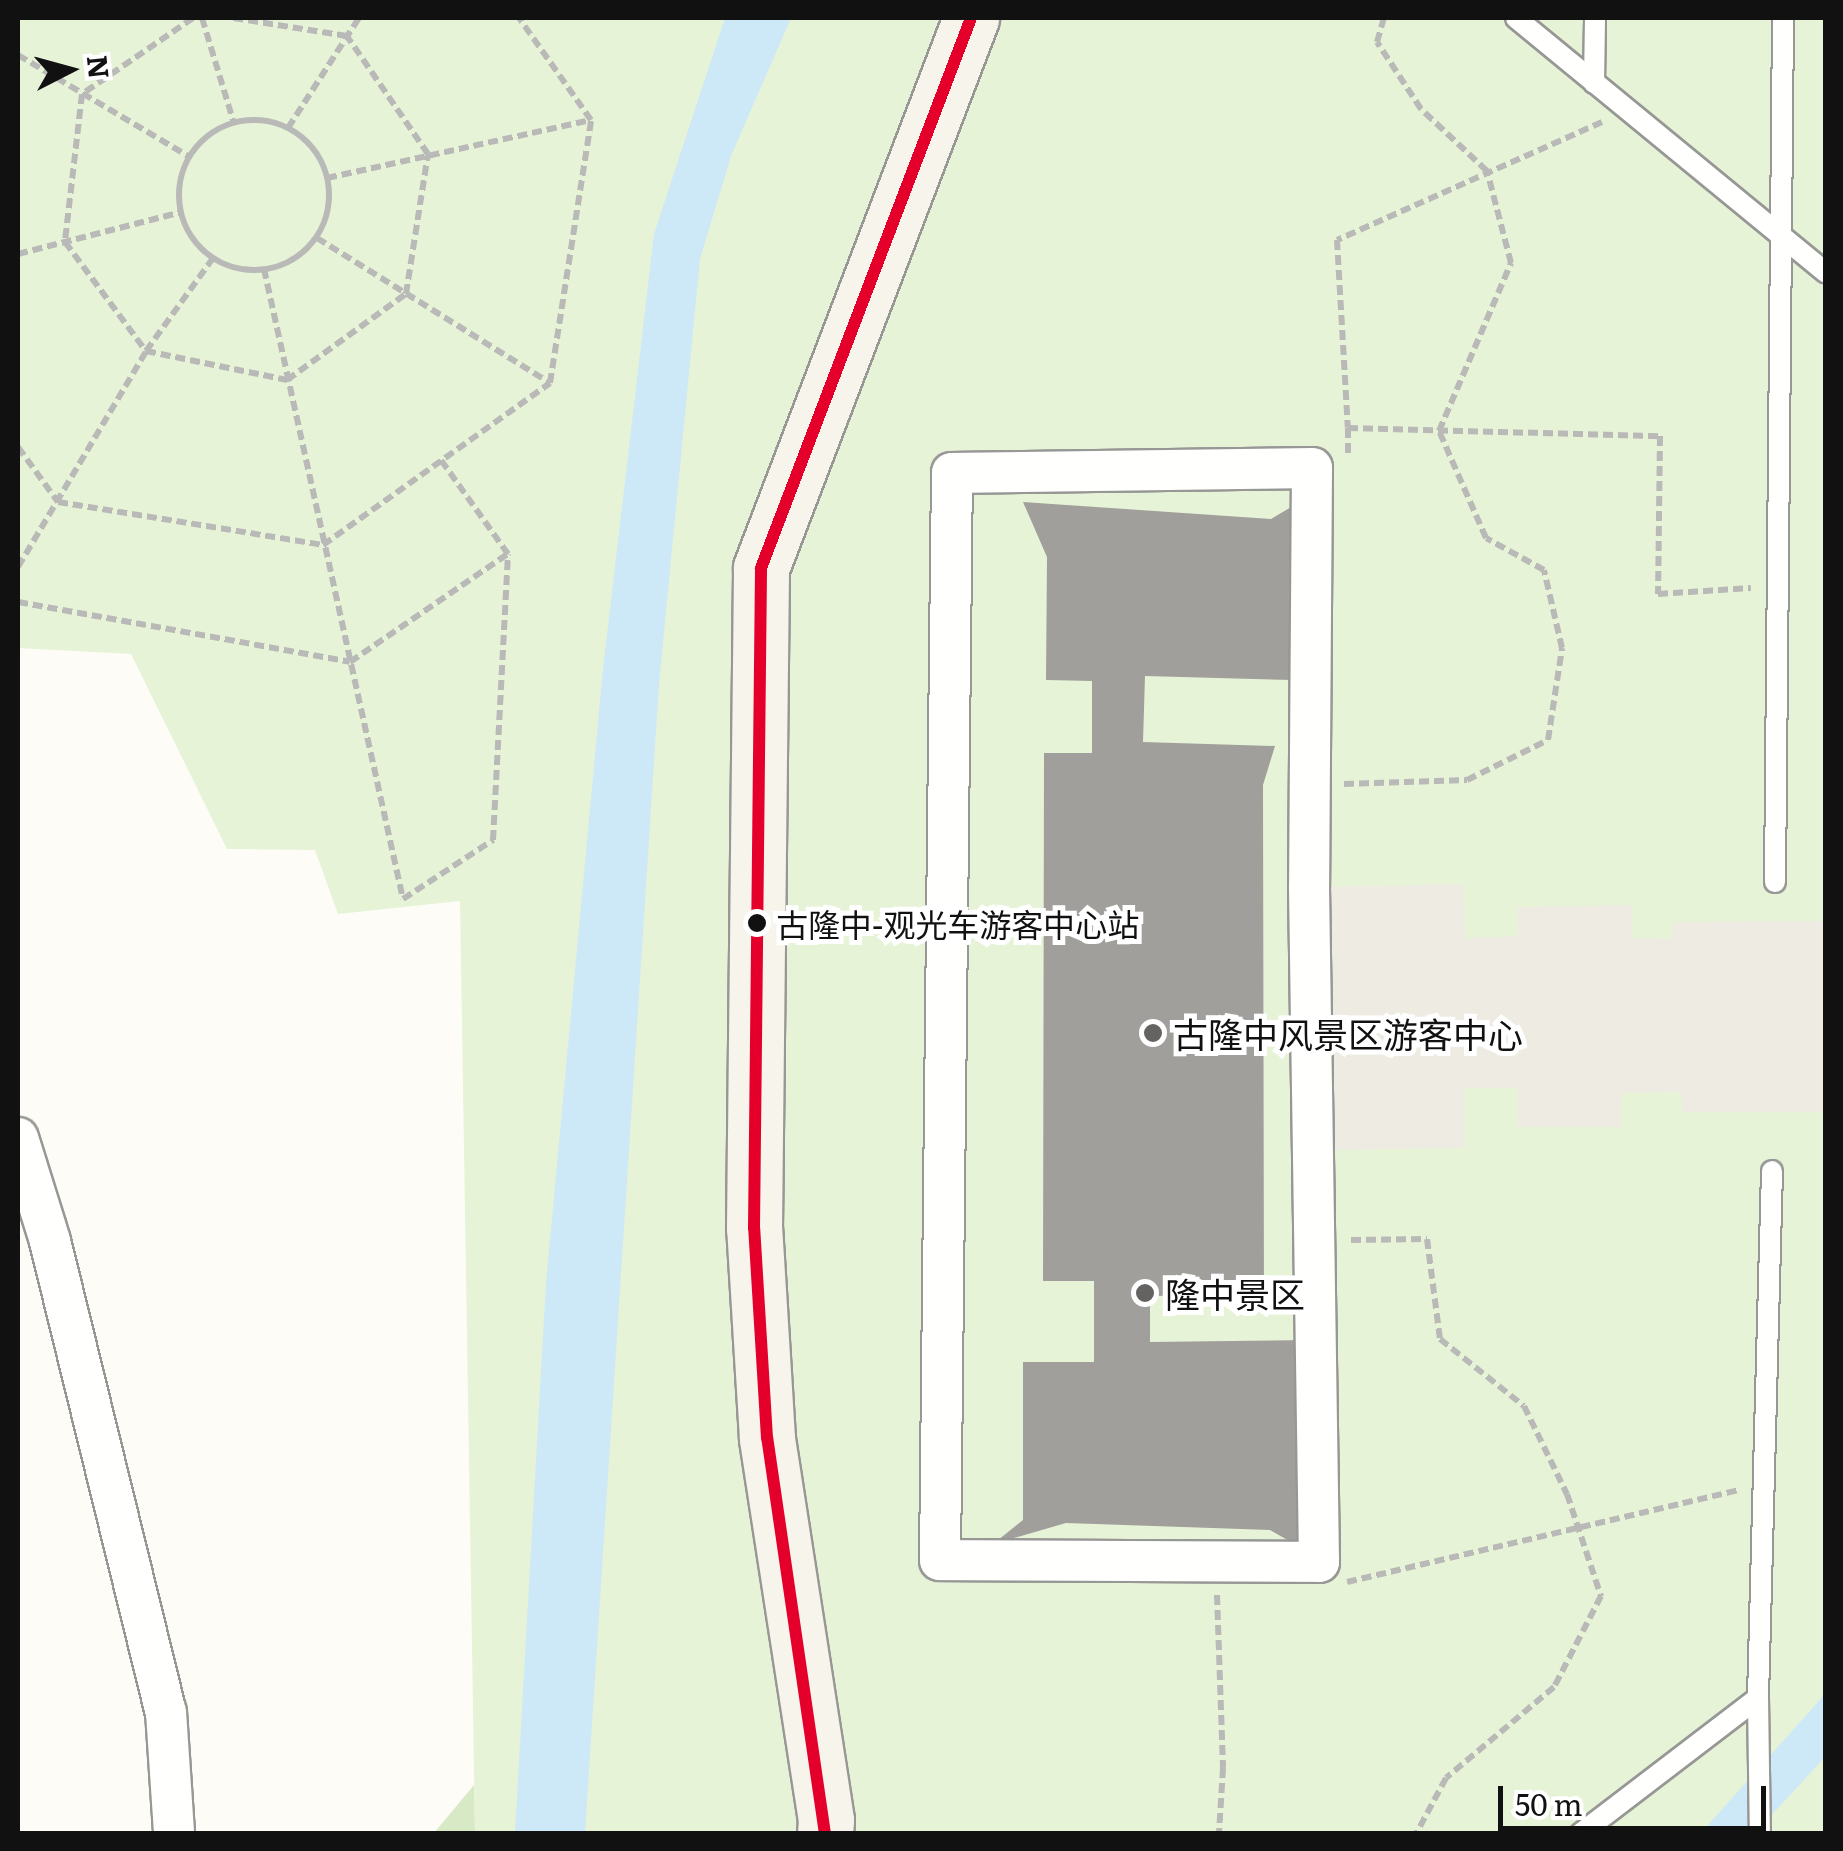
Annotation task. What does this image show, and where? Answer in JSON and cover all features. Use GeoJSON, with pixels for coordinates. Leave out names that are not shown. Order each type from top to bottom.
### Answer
{"type":"FeatureCollection","features":[{"type":"Feature","properties":{"kind":"street"},"geometry":{"type":"LineString","coordinates":[[825,1834],[767,1438],[754,1228],[760,568],[972,19]]}},
{"type":"Feature","properties":{"kind":"street"},"geometry":{"type":"LineString","coordinates":[[1312,468],[1309,887],[1314,1241],[1319,1562],[940,1560],[952,473],[1312,468]]}},
{"type":"Feature","properties":{"kind":"street"},"geometry":{"type":"LineString","coordinates":[[18,1138],[50,1242],[166,1712],[174,1834]]}},
{"type":"Feature","properties":{"kind":"lane"},"geometry":{"type":"LineString","coordinates":[[1516,18],[1826,273]]}},
{"type":"Feature","properties":{"kind":"lane"},"geometry":{"type":"LineString","coordinates":[[1594,82],[1595,18]]}},
{"type":"Feature","properties":{"kind":"lane"},"geometry":{"type":"LineString","coordinates":[[1775,882],[1783,18]]}},
{"type":"Feature","properties":{"kind":"lane"},"geometry":{"type":"LineString","coordinates":[[1760,1834],[1758,1698],[1772,1172]]}},
{"type":"Feature","properties":{"kind":"lane"},"geometry":{"type":"LineString","coordinates":[[1580,1834],[1758,1698]]}},
{"type":"Feature","properties":{"kind":"path"},"geometry":{"type":"LineString","coordinates":[[193,18],[82,94],[65,242],[146,351],[287,380],[406,294],[428,154],[347,36],[233,18]]}},
{"type":"Feature","properties":{"kind":"path"},"geometry":{"type":"LineString","coordinates":[[202,18],[234,123]]}},
{"type":"Feature","properties":{"kind":"path"},"geometry":{"type":"LineString","coordinates":[[288,128],[359,18]]}},
{"type":"Feature","properties":{"kind":"path"},"geometry":{"type":"LineString","coordinates":[[18,447],[58,502],[323,545],[550,383],[591,120],[519,18]]}},
{"type":"Feature","properties":{"kind":"path"},"geometry":{"type":"LineString","coordinates":[[1312,785],[1467,780],[1548,740],[1562,648],[1544,570],[1486,538],[1439,431],[1511,264],[1487,171],[1412,96],[1377,42],[1384,18]]}},
{"type":"Feature","properties":{"kind":"path"},"geometry":{"type":"LineString","coordinates":[[18,54],[189,156]]}},
{"type":"Feature","properties":{"kind":"path"},"geometry":{"type":"LineString","coordinates":[[1628,111],[1336,240],[1348,428],[1660,436],[1658,594],[1778,586]]}},
{"type":"Feature","properties":{"kind":"path"},"geometry":{"type":"LineString","coordinates":[[327,178],[591,120]]}},
{"type":"Feature","properties":{"kind":"path"},"geometry":{"type":"LineString","coordinates":[[272,121],[288,128],[312,147],[327,178],[327,215],[317,238],[299,256],[264,270],[225,266],[213,258],[187,232],[181,212],[180,180],[189,156],[204,138],[234,123],[272,121]]}},
{"type":"Feature","properties":{"kind":"path"},"geometry":{"type":"LineString","coordinates":[[18,254],[181,212]]}},
{"type":"Feature","properties":{"kind":"path"},"geometry":{"type":"LineString","coordinates":[[317,238],[550,383]]}},
{"type":"Feature","properties":{"kind":"path"},"geometry":{"type":"LineString","coordinates":[[18,567],[146,351],[213,258]]}},
{"type":"Feature","properties":{"kind":"path"},"geometry":{"type":"LineString","coordinates":[[264,270],[402,899],[493,840],[508,554],[442,460]]}},
{"type":"Feature","properties":{"kind":"path"},"geometry":{"type":"LineString","coordinates":[[18,602],[350,662],[508,554]]}},
{"type":"Feature","properties":{"kind":"path"},"geometry":{"type":"LineString","coordinates":[[1314,1241],[1427,1239],[1440,1338],[1524,1406],[1577,1524],[1601,1596],[1554,1686],[1446,1778],[1416,1834]]}},
{"type":"Feature","properties":{"kind":"path"},"geometry":{"type":"LineString","coordinates":[[1336,1582],[1356,1581],[1577,1524],[1764,1484]]}},
{"type":"Feature","properties":{"kind":"path"},"geometry":{"type":"LineString","coordinates":[[1216,1562],[1223,1768],[1219,1834]]}},
{"type":"Feature","properties":{"kind":"green space","name":"隆中景区"},"geometry":{"type":"Polygon","coordinates":[[[18,18],[1825,18],[1825,1833],[475,1833],[460,901],[338,914],[315,850],[227,849],[131,654],[18,648],[18,18]]]}},
{"type":"Feature","properties":{"kind":"green space"},"geometry":{"type":"Polygon","coordinates":[[[474,1785],[475,1833],[434,1833],[474,1785]]]}},
{"type":"Feature","properties":{"kind":"shaded area"},"geometry":{"type":"Polygon","coordinates":[[[1463,884],[1466,938],[1518,936],[1517,907],[1632,905],[1633,938],[1672,939],[1673,922],[1825,921],[1825,1112],[1683,1112],[1681,1092],[1622,1093],[1621,1127],[1518,1127],[1517,1088],[1465,1088],[1465,1148],[1315,1150],[1309,887],[1463,884]]]}},
{"type":"Feature","properties":{"kind":"water"},"geometry":{"type":"Polygon","coordinates":[[[725,18],[791,18],[731,156],[700,259],[659,684],[585,1833],[515,1833],[546,1283],[603,669],[654,234],[725,18]]]}},
{"type":"Feature","properties":{"kind":"water"},"geometry":{"type":"Polygon","coordinates":[[[1825,1694],[1825,1757],[1755,1833],[1700,1834],[1825,1694]]]}},
{"type":"Feature","properties":{"kind":"building","name":"古隆中风景区游客中心"},"geometry":{"type":"Polygon","coordinates":[[[1308,497],[1292,680],[1145,676],[1143,742],[1275,746],[1263,785],[1264,1310],[1240,1295],[1150,1296],[1150,1342],[1309,1340],[1312,1554],[1270,1530],[1066,1523],[993,1544],[1023,1520],[1023,1362],[1094,1362],[1094,1281],[1043,1281],[1044,753],[1092,753],[1092,681],[1046,680],[1047,557],[1023,502],[1271,519],[1308,497]]]}},
{"type":"Feature","properties":{"kind":"transit line"},"geometry":{"type":"LineString","coordinates":[[825,1834],[767,1438],[754,1228],[761,568],[971,18]]}},
{"type":"Feature","properties":{"kind":"place","name":"古隆中-观光车游客中心站"},"geometry":{"type":"Point","coordinates":[757,923]}},
{"type":"Feature","properties":{"kind":"place","name":"古隆中风景区游客中心"},"geometry":{"type":"Point","coordinates":[1153,1033]}},
{"type":"Feature","properties":{"kind":"place","name":"隆中景区"},"geometry":{"type":"Point","coordinates":[1145,1293]}}]}
